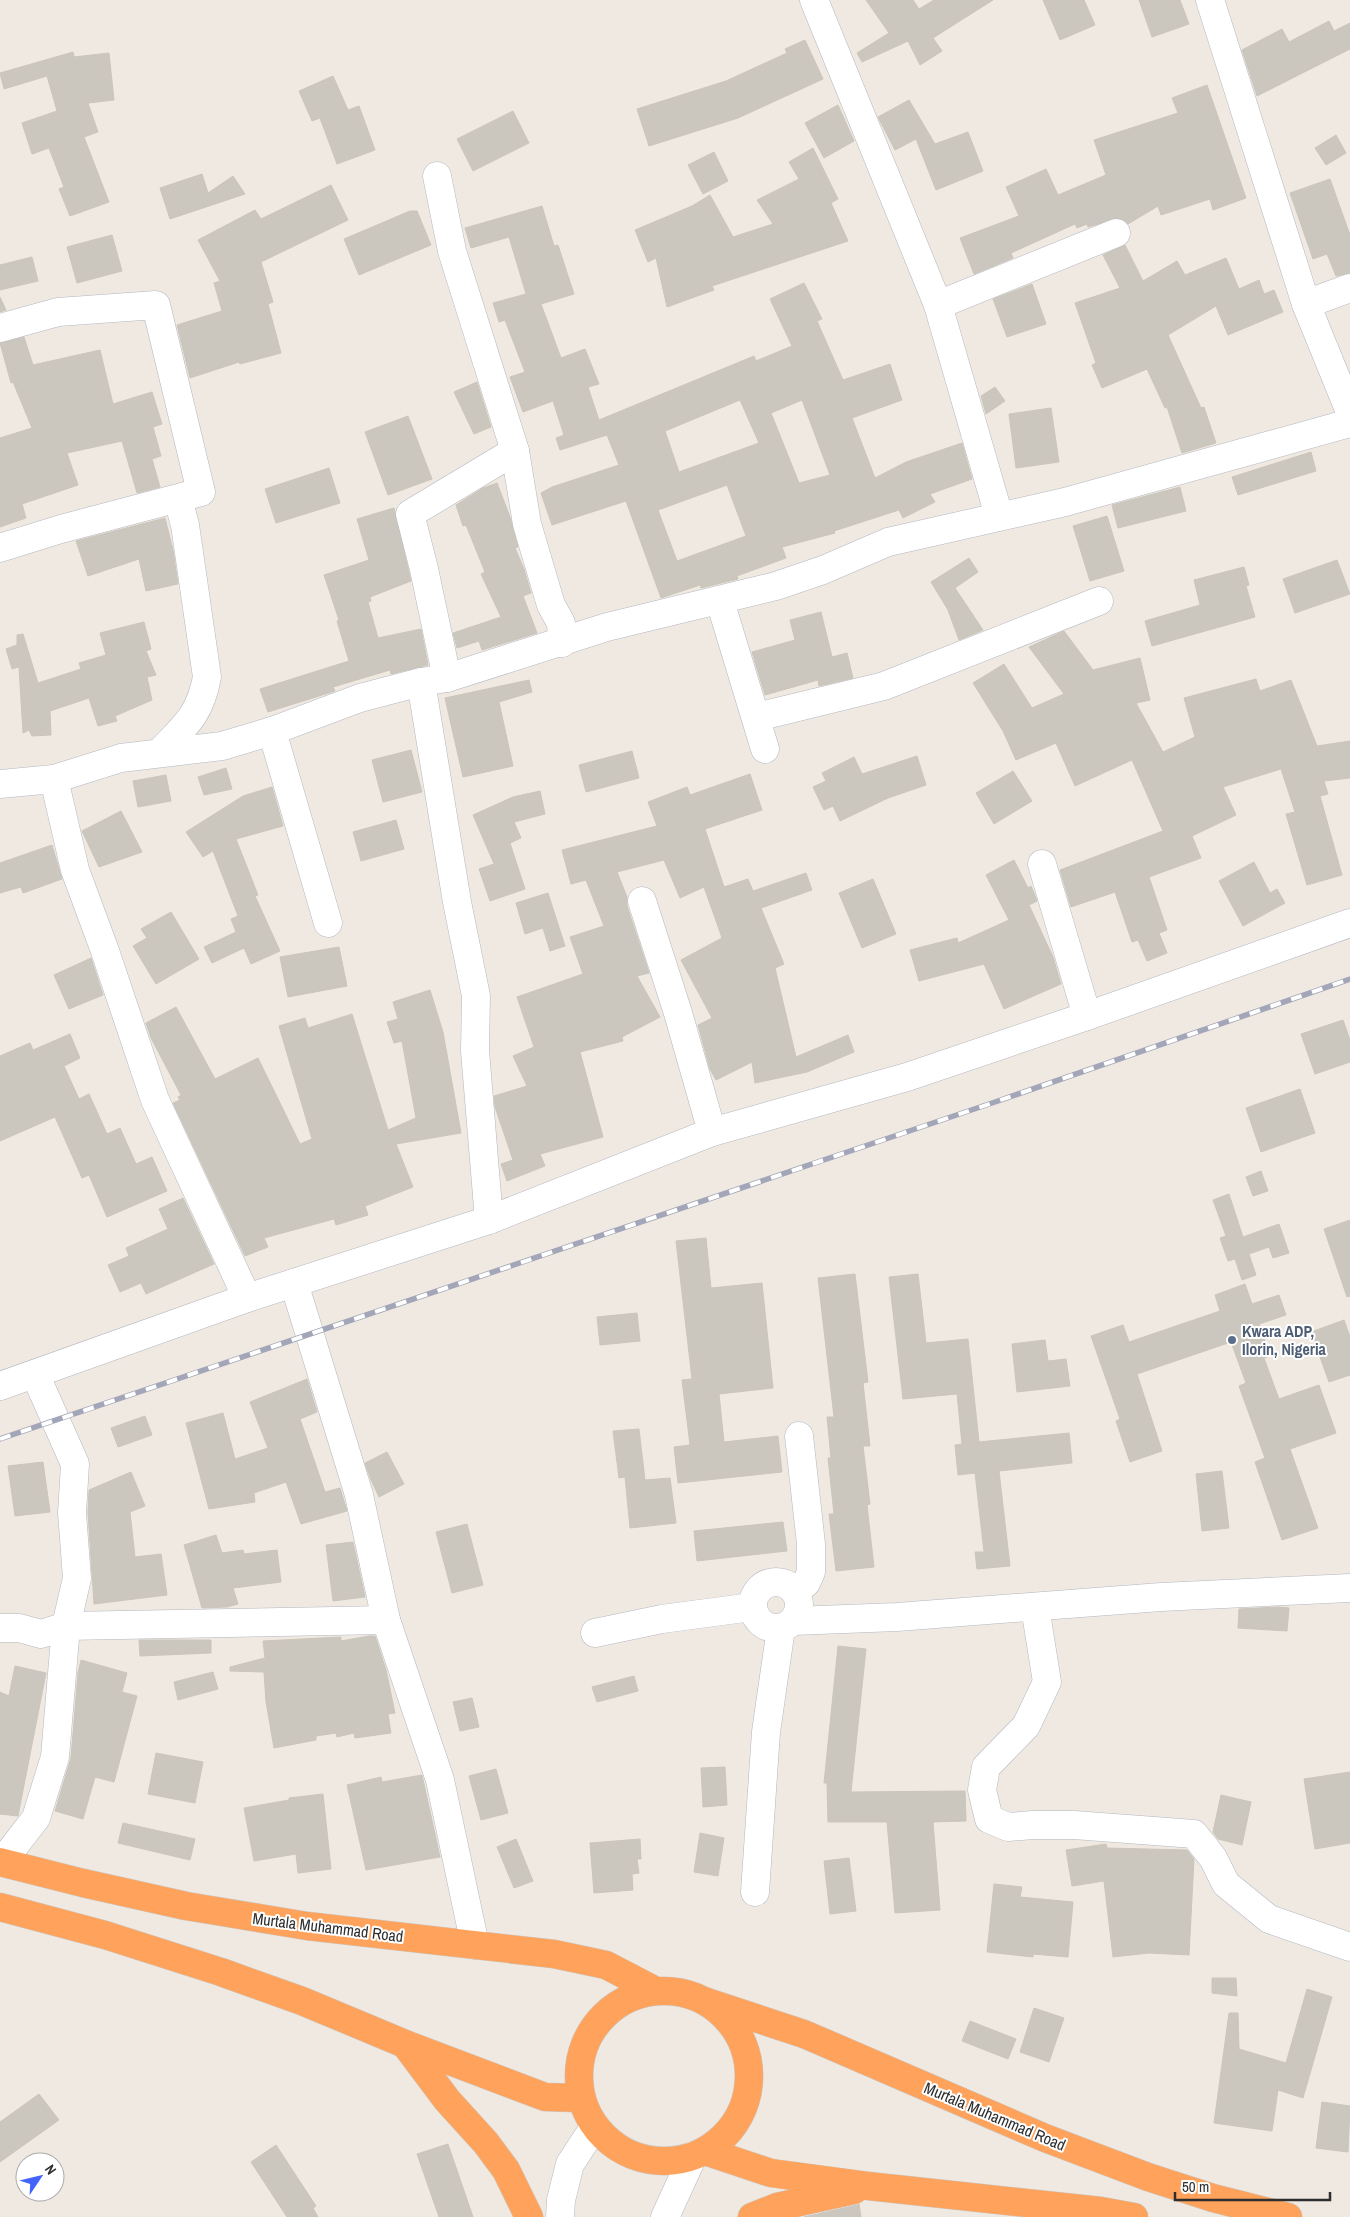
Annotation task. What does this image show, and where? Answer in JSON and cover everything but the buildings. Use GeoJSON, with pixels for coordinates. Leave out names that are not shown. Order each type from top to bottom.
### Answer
{"type":"FeatureCollection","features":[{"type":"Feature","properties":{"kind":"highway","name":"Murtala Muhammad Road"},"geometry":{"type":"LineString","coordinates":[[1,1862],[186,1906],[307,1926],[554,1954],[606,1965],[654,1990]]}},
{"type":"Feature","properties":{"kind":"highway"},"geometry":{"type":"LineString","coordinates":[[0,1906],[104,1935],[221,1972],[302,2001],[404,2044],[545,2096],[579,2098]]}},
{"type":"Feature","properties":{"kind":"highway"},"geometry":{"type":"LineString","coordinates":[[654,1990],[681,1992],[707,2002],[730,2021],[745,2048],[750,2078],[744,2107],[728,2133],[699,2154],[666,2162],[639,2158],[614,2145],[595,2126],[579,2098],[580,2063],[588,2036],[604,2014],[627,1998],[654,1990]]}},
{"type":"Feature","properties":{"kind":"highway","name":"Murtala Muhammad Road"},"geometry":{"type":"LineString","coordinates":[[707,2002],[804,2034],[1045,2138],[1148,2177],[1213,2198],[1288,2217]]}},
{"type":"Feature","properties":{"kind":"highway"},"geometry":{"type":"LineString","coordinates":[[404,2044],[447,2100],[506,2170],[529,2217]]}},
{"type":"Feature","properties":{"kind":"highway"},"geometry":{"type":"LineString","coordinates":[[699,2154],[771,2173],[868,2186],[1001,2208],[1134,2217]]}},
{"type":"Feature","properties":{"kind":"highway"},"geometry":{"type":"LineString","coordinates":[[752,2217],[777,2207],[868,2186]]}},
{"type":"Feature","properties":{"kind":"street"},"geometry":{"type":"LineString","coordinates":[[814,0],[938,305],[999,516]]}},
{"type":"Feature","properties":{"kind":"street"},"geometry":{"type":"LineString","coordinates":[[1210,0],[1306,304],[1350,412]]}},
{"type":"Feature","properties":{"kind":"street"},"geometry":{"type":"LineString","coordinates":[[437,176],[458,270],[515,451],[527,524],[551,605],[561,623],[562,643]]}},
{"type":"Feature","properties":{"kind":"street"},"geometry":{"type":"LineString","coordinates":[[938,305],[1116,233]]}},
{"type":"Feature","properties":{"kind":"street"},"geometry":{"type":"LineString","coordinates":[[1306,304],[1350,288]]}},
{"type":"Feature","properties":{"kind":"street"},"geometry":{"type":"LineString","coordinates":[[0,328],[58,312],[156,305],[201,492],[61,529],[0,548]]}},
{"type":"Feature","properties":{"kind":"street"},"geometry":{"type":"LineString","coordinates":[[0,784],[54,779],[121,758],[222,746],[272,731],[360,698],[421,682],[447,678],[562,643],[607,627],[720,601],[794,580],[888,542],[1065,502],[1350,422]]}},
{"type":"Feature","properties":{"kind":"street"},"geometry":{"type":"LineString","coordinates":[[447,678],[424,569],[410,514],[515,451]]}},
{"type":"Feature","properties":{"kind":"street"},"geometry":{"type":"LineString","coordinates":[[160,752],[193,718],[203,698],[207,678],[185,525],[178,499]]}},
{"type":"Feature","properties":{"kind":"street"},"geometry":{"type":"LineString","coordinates":[[720,601],[765,749]]}},
{"type":"Feature","properties":{"kind":"street"},"geometry":{"type":"LineString","coordinates":[[757,718],[884,686],[1099,601]]}},
{"type":"Feature","properties":{"kind":"street"},"geometry":{"type":"LineString","coordinates":[[421,682],[457,902],[476,996],[475,1051],[489,1220]]}},
{"type":"Feature","properties":{"kind":"street"},"geometry":{"type":"LineString","coordinates":[[272,731],[328,923]]}},
{"type":"Feature","properties":{"kind":"street"},"geometry":{"type":"LineString","coordinates":[[54,779],[75,870],[156,1100],[247,1298]]}},
{"type":"Feature","properties":{"kind":"street"},"geometry":{"type":"LineString","coordinates":[[1042,864],[1087,1016]]}},
{"type":"Feature","properties":{"kind":"street"},"geometry":{"type":"LineString","coordinates":[[642,901],[678,1013],[712,1132]]}},
{"type":"Feature","properties":{"kind":"street"},"geometry":{"type":"LineString","coordinates":[[0,1386],[247,1298],[489,1220],[712,1132],[907,1077],[1350,923]]}},
{"type":"Feature","properties":{"kind":"street"},"geometry":{"type":"LineString","coordinates":[[294,1283],[359,1495],[386,1620],[440,1780],[475,1945]]}},
{"type":"Feature","properties":{"kind":"street"},"geometry":{"type":"LineString","coordinates":[[1,1862],[36,1818],[55,1757],[66,1626],[77,1578],[72,1513],[75,1464],[35,1374]]}},
{"type":"Feature","properties":{"kind":"street"},"geometry":{"type":"LineString","coordinates":[[795,1592],[806,1583],[811,1572],[811,1544],[799,1436]]}},
{"type":"Feature","properties":{"kind":"street"},"geometry":{"type":"LineString","coordinates":[[755,1892],[766,1732],[787,1625],[798,1612],[799,1602],[795,1592],[787,1585],[778,1582],[768,1583],[759,1588],[754,1597],[752,1607],[755,1617],[762,1624],[770,1628],[787,1625],[1161,1597],[1350,1588]]}},
{"type":"Feature","properties":{"kind":"street"},"geometry":{"type":"LineString","coordinates":[[595,1633],[662,1619],[752,1607]]}},
{"type":"Feature","properties":{"kind":"street"},"geometry":{"type":"LineString","coordinates":[[1034,1607],[1047,1682],[1026,1726],[986,1767],[982,1790],[989,1819],[1008,1827],[1074,1825],[1194,1834],[1214,1858],[1226,1884],[1269,1919],[1350,1947]]}},
{"type":"Feature","properties":{"kind":"street"},"geometry":{"type":"LineString","coordinates":[[0,1628],[19,1628],[41,1634],[66,1626],[386,1620]]}},
{"type":"Feature","properties":{"kind":"street"},"geometry":{"type":"LineString","coordinates":[[560,2217],[561,2200],[570,2164],[595,2126]]}},
{"type":"Feature","properties":{"kind":"street"},"geometry":{"type":"LineString","coordinates":[[665,2217],[699,2154]]}},
{"type":"Feature","properties":{"kind":"railway"},"geometry":{"type":"LineString","coordinates":[[0,1439],[995,1102],[1350,979]]}},
{"type":"Feature","properties":{"kind":"place","name":"Kwara ADP, Ilorin, Nigeria"},"geometry":{"type":"Point","coordinates":[1232,1340]}}]}
